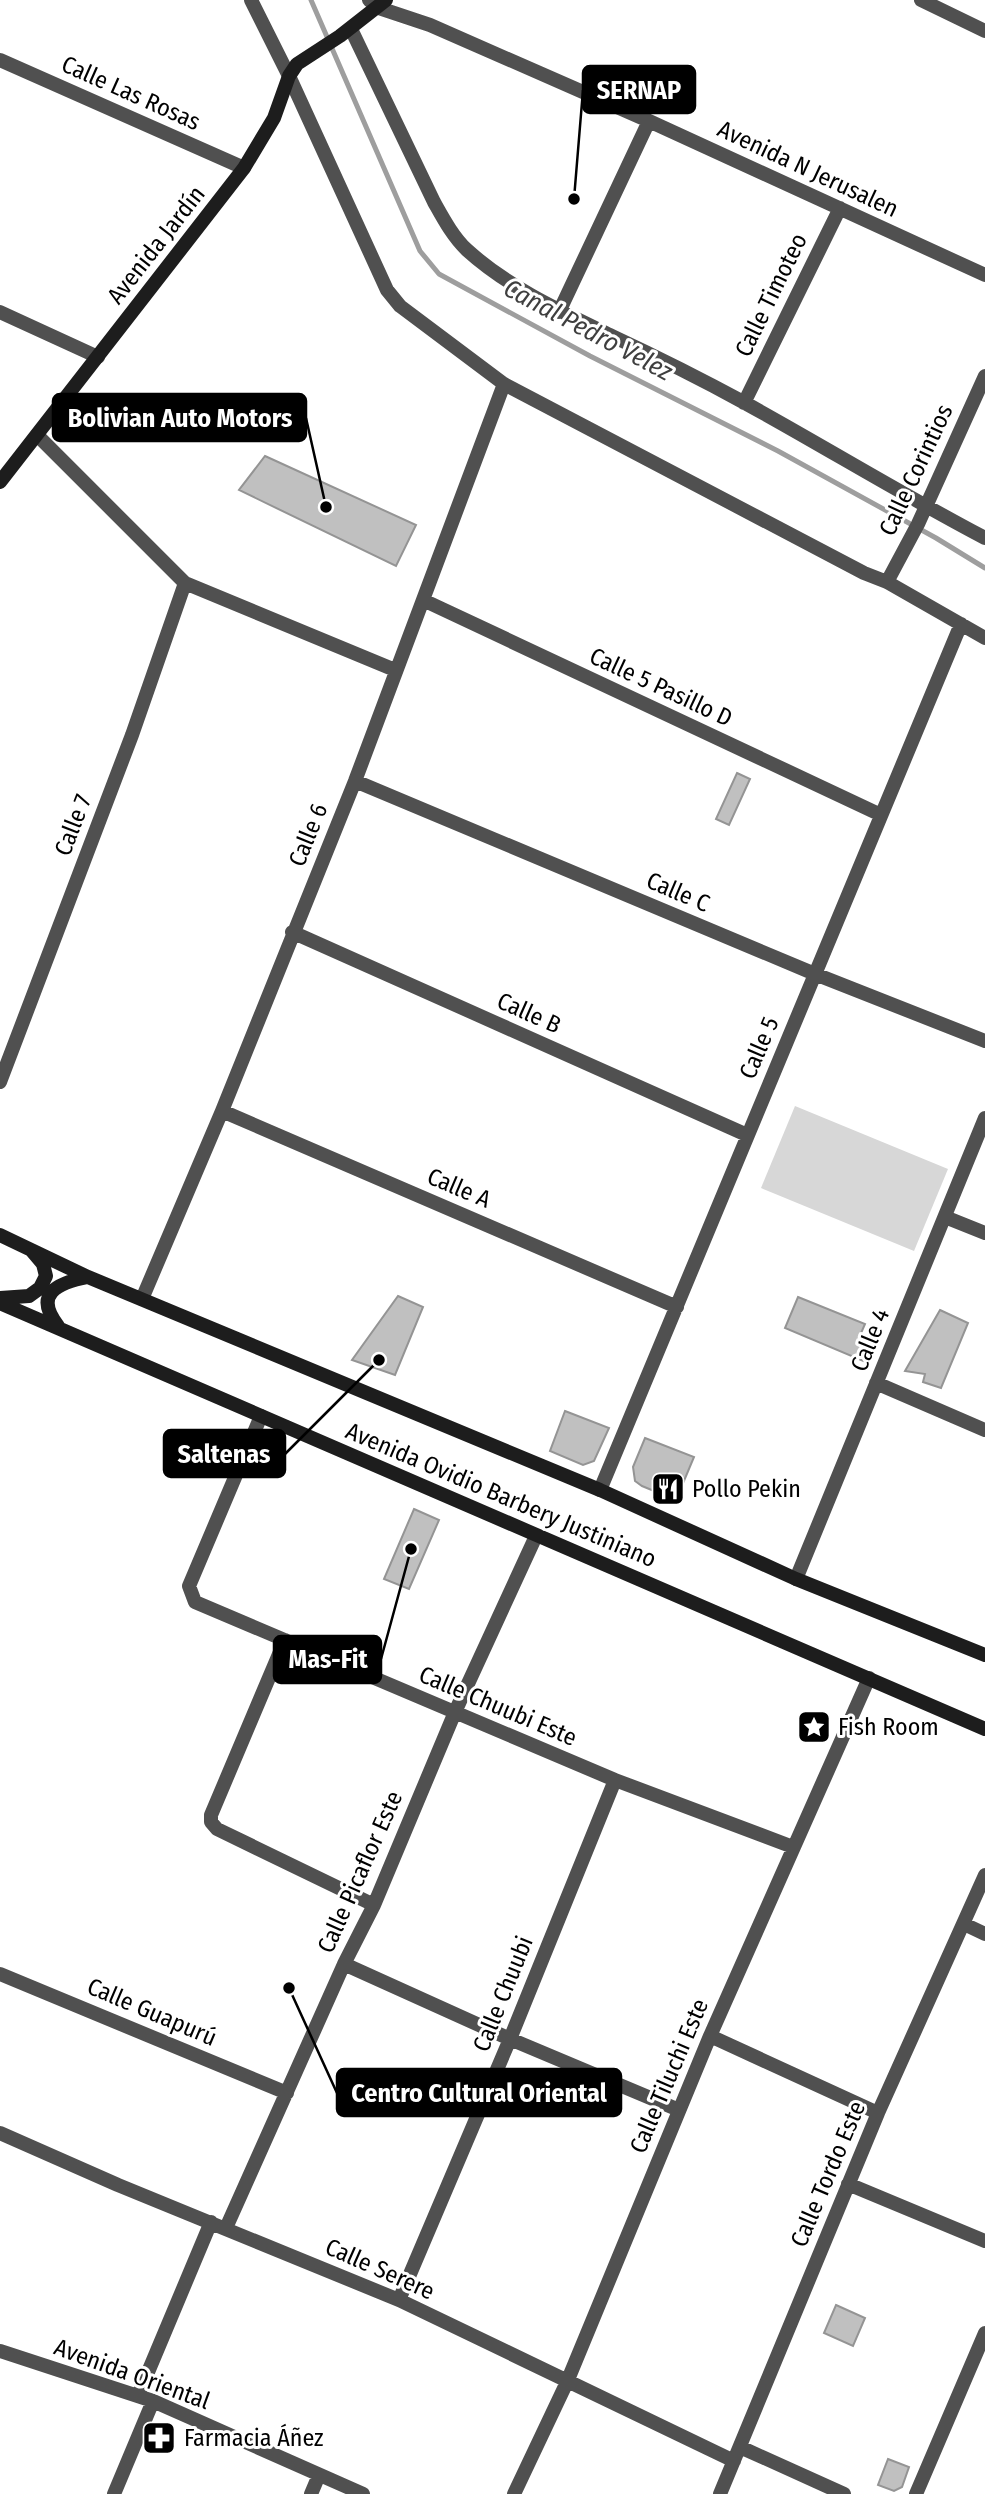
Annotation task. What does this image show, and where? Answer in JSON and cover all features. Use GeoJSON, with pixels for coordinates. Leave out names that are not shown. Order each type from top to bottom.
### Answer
{"type":"FeatureCollection","features":[{"type":"Feature","properties":{"kind":"main road"},"geometry":{"type":"LineString","coordinates":[[293,70],[345,33],[378,3]]}},
{"type":"Feature","properties":{"kind":"main road","name":"Avenida Jardín"},"geometry":{"type":"LineString","coordinates":[[0,482],[244,168],[274,118],[293,70]]}},
{"type":"Feature","properties":{"kind":"main road","name":"Avenida Ovidio Barbery Justiniano"},"geometry":{"type":"LineString","coordinates":[[0,1235],[88,1277],[600,1490],[796,1579],[985,1655]]}},
{"type":"Feature","properties":{"kind":"main road"},"geometry":{"type":"LineString","coordinates":[[0,1300],[29,1296],[40,1288],[46,1276],[43,1264],[30,1248]]}},
{"type":"Feature","properties":{"kind":"main road"},"geometry":{"type":"LineString","coordinates":[[59,1328],[48,1314],[46,1304],[50,1293],[70,1280],[88,1277]]}},
{"type":"Feature","properties":{"kind":"main road","name":"Avenida Ovidio Barbery Justiniano"},"geometry":{"type":"LineString","coordinates":[[0,1300],[536,1536],[985,1729]]}},
{"type":"Feature","properties":{"kind":"street"},"geometry":{"type":"LineString","coordinates":[[251,0],[293,70],[387,290],[400,306],[504,384],[864,573],[887,582],[985,638]]}},
{"type":"Feature","properties":{"kind":"street"},"geometry":{"type":"LineString","coordinates":[[921,0],[985,31]]}},
{"type":"Feature","properties":{"kind":"street","name":"Avenida N Jerusalen"},"geometry":{"type":"LineString","coordinates":[[378,3],[649,121],[985,275]]}},
{"type":"Feature","properties":{"kind":"street"},"geometry":{"type":"LineString","coordinates":[[345,33],[445,221],[465,248],[559,312],[744,403],[925,507],[985,538]]}},
{"type":"Feature","properties":{"kind":"street","name":"Calle Las Rosas"},"geometry":{"type":"LineString","coordinates":[[0,60],[244,168]]}},
{"type":"Feature","properties":{"kind":"street"},"geometry":{"type":"LineString","coordinates":[[559,312],[649,121]]}},
{"type":"Feature","properties":{"kind":"street","name":"Calle Timoteo"},"geometry":{"type":"LineString","coordinates":[[744,403],[840,208]]}},
{"type":"Feature","properties":{"kind":"street"},"geometry":{"type":"LineString","coordinates":[[0,312],[98,357]]}},
{"type":"Feature","properties":{"kind":"street","name":"Calle Corintios"},"geometry":{"type":"LineString","coordinates":[[887,582],[918,524],[985,376]]}},
{"type":"Feature","properties":{"kind":"street","name":"Calle 6"},"geometry":{"type":"LineString","coordinates":[[142,1299],[222,1111],[355,781],[504,384]]}},
{"type":"Feature","properties":{"kind":"street"},"geometry":{"type":"LineString","coordinates":[[37,435],[185,583],[395,670]]}},
{"type":"Feature","properties":{"kind":"street","name":"Calle 7"},"geometry":{"type":"LineString","coordinates":[[0,1082],[132,735],[185,583]]}},
{"type":"Feature","properties":{"kind":"street","name":"Calle 5 Pasillo D"},"geometry":{"type":"LineString","coordinates":[[423,600],[881,815]]}},
{"type":"Feature","properties":{"kind":"street","name":"Calle 5"},"geometry":{"type":"LineString","coordinates":[[600,1490],[961,624]]}},
{"type":"Feature","properties":{"kind":"street","name":"Calle C"},"geometry":{"type":"LineString","coordinates":[[355,781],[815,974],[985,1041]]}},
{"type":"Feature","properties":{"kind":"street","name":"Calle B"},"geometry":{"type":"LineString","coordinates":[[292,932],[747,1135]]}},
{"type":"Feature","properties":{"kind":"street","name":"Calle A"},"geometry":{"type":"LineString","coordinates":[[222,1111],[677,1307]]}},
{"type":"Feature","properties":{"kind":"street","name":"Calle 4"},"geometry":{"type":"LineString","coordinates":[[796,1579],[985,1118]]}},
{"type":"Feature","properties":{"kind":"street"},"geometry":{"type":"LineString","coordinates":[[944,1217],[985,1233]]}},
{"type":"Feature","properties":{"kind":"street"},"geometry":{"type":"LineString","coordinates":[[876,1383],[985,1430]]}},
{"type":"Feature","properties":{"kind":"street","name":"Calle Chuubi Este"},"geometry":{"type":"LineString","coordinates":[[261,1416],[189,1586],[195,1602],[615,1780],[793,1847]]}},
{"type":"Feature","properties":{"kind":"street","name":"Calle Picaflor Este"},"geometry":{"type":"LineString","coordinates":[[226,2228],[344,1964],[374,1905],[455,1712],[536,1536]]}},
{"type":"Feature","properties":{"kind":"street"},"geometry":{"type":"LineString","coordinates":[[285,1640],[211,1815],[211,1822],[217,1829],[374,1905]]}},
{"type":"Feature","properties":{"kind":"street","name":"Calle Tiluchi Este"},"geometry":{"type":"LineString","coordinates":[[514,2494],[567,2382],[710,2036],[869,1678]]}},
{"type":"Feature","properties":{"kind":"street","name":"Calle Chuubi"},"geometry":{"type":"LineString","coordinates":[[399,2300],[510,2039],[615,1780]]}},
{"type":"Feature","properties":{"kind":"street","name":"Calle Tordo Este"},"geometry":{"type":"LineString","coordinates":[[720,2494],[878,2113],[985,1875]]}},
{"type":"Feature","properties":{"kind":"street"},"geometry":{"type":"LineString","coordinates":[[964,1924],[985,1934]]}},
{"type":"Feature","properties":{"kind":"street"},"geometry":{"type":"LineString","coordinates":[[344,1964],[510,2039],[679,2110]]}},
{"type":"Feature","properties":{"kind":"street","name":"Calle Guapurú"},"geometry":{"type":"LineString","coordinates":[[0,1974],[287,2093]]}},
{"type":"Feature","properties":{"kind":"street"},"geometry":{"type":"LineString","coordinates":[[710,2036],[878,2113]]}},
{"type":"Feature","properties":{"kind":"street","name":"Calle Serere"},"geometry":{"type":"LineString","coordinates":[[0,2133],[118,2185],[399,2300],[567,2382],[737,2454],[844,2494]]}},
{"type":"Feature","properties":{"kind":"street"},"geometry":{"type":"LineString","coordinates":[[848,2184],[985,2241]]}},
{"type":"Feature","properties":{"kind":"street"},"geometry":{"type":"LineString","coordinates":[[138,2396],[211,2222]]}},
{"type":"Feature","properties":{"kind":"street"},"geometry":{"type":"LineString","coordinates":[[916,2494],[985,2333]]}},
{"type":"Feature","properties":{"kind":"street","name":"Avenida Oriental"},"geometry":{"type":"LineString","coordinates":[[0,2351],[153,2401],[363,2494]]}},
{"type":"Feature","properties":{"kind":"street"},"geometry":{"type":"LineString","coordinates":[[114,2494],[153,2401]]}},
{"type":"Feature","properties":{"kind":"street"},"geometry":{"type":"LineString","coordinates":[[311,2494],[319,2475]]}},
{"type":"Feature","properties":{"kind":"shaded area"},"geometry":{"type":"Polygon","coordinates":[[[795,1106],[948,1169],[914,1251],[761,1188],[795,1106]]]}},
{"type":"Feature","properties":{"kind":"building"},"geometry":{"type":"Polygon","coordinates":[[[265,456],[416,525],[396,566],[239,490],[265,456]]]}},
{"type":"Feature","properties":{"kind":"building"},"geometry":{"type":"Polygon","coordinates":[[[737,773],[750,779],[729,825],[716,819],[737,773]]]}},
{"type":"Feature","properties":{"kind":"building"},"geometry":{"type":"Polygon","coordinates":[[[398,1296],[423,1307],[395,1375],[352,1360],[398,1296]]]}},
{"type":"Feature","properties":{"kind":"building"},"geometry":{"type":"Polygon","coordinates":[[[798,1297],[865,1324],[858,1340],[874,1347],[868,1363],[785,1328],[798,1297]]]}},
{"type":"Feature","properties":{"kind":"building"},"geometry":{"type":"Polygon","coordinates":[[[940,1310],[968,1323],[941,1388],[923,1382],[925,1374],[905,1371],[940,1310]]]}},
{"type":"Feature","properties":{"kind":"building"},"geometry":{"type":"Polygon","coordinates":[[[565,1411],[609,1428],[594,1461],[583,1465],[550,1451],[565,1411]]]}},
{"type":"Feature","properties":{"kind":"building"},"geometry":{"type":"Polygon","coordinates":[[[645,1438],[694,1457],[676,1500],[635,1481],[633,1467],[645,1438]]]}},
{"type":"Feature","properties":{"kind":"building"},"geometry":{"type":"Polygon","coordinates":[[[414,1509],[439,1520],[409,1589],[384,1579],[414,1509]]]}},
{"type":"Feature","properties":{"kind":"building"},"geometry":{"type":"Polygon","coordinates":[[[836,2305],[865,2318],[853,2346],[824,2333],[836,2305]]]}},
{"type":"Feature","properties":{"kind":"building"},"geometry":{"type":"Polygon","coordinates":[[[888,2459],[909,2467],[902,2487],[894,2491],[878,2485],[888,2459]]]}},
{"type":"Feature","properties":{"kind":"waterway","name":"Canal Pedro Velez"},"geometry":{"type":"LineString","coordinates":[[311,0],[420,251],[439,274],[590,356],[778,451],[985,568]]}},
{"type":"Feature","properties":{"kind":"place","name":"SERNAP"},"geometry":{"type":"Point","coordinates":[574,199]}},
{"type":"Feature","properties":{"kind":"place","name":"Bolivian Auto Motors"},"geometry":{"type":"Point","coordinates":[326,507]}},
{"type":"Feature","properties":{"kind":"place","name":"Saltenas"},"geometry":{"type":"Point","coordinates":[379,1360]}},
{"type":"Feature","properties":{"kind":"place","name":"Pollo Pekin"},"geometry":{"type":"Point","coordinates":[668,1489]}},
{"type":"Feature","properties":{"kind":"place","name":"Mas-Fit"},"geometry":{"type":"Point","coordinates":[411,1549]}},
{"type":"Feature","properties":{"kind":"place","name":"Fish Room"},"geometry":{"type":"Point","coordinates":[814,1727]}},
{"type":"Feature","properties":{"kind":"place","name":"Centro Cultural Oriental"},"geometry":{"type":"Point","coordinates":[289,1988]}},
{"type":"Feature","properties":{"kind":"place","name":"Farmacia Áñez"},"geometry":{"type":"Point","coordinates":[159,2438]}}]}
